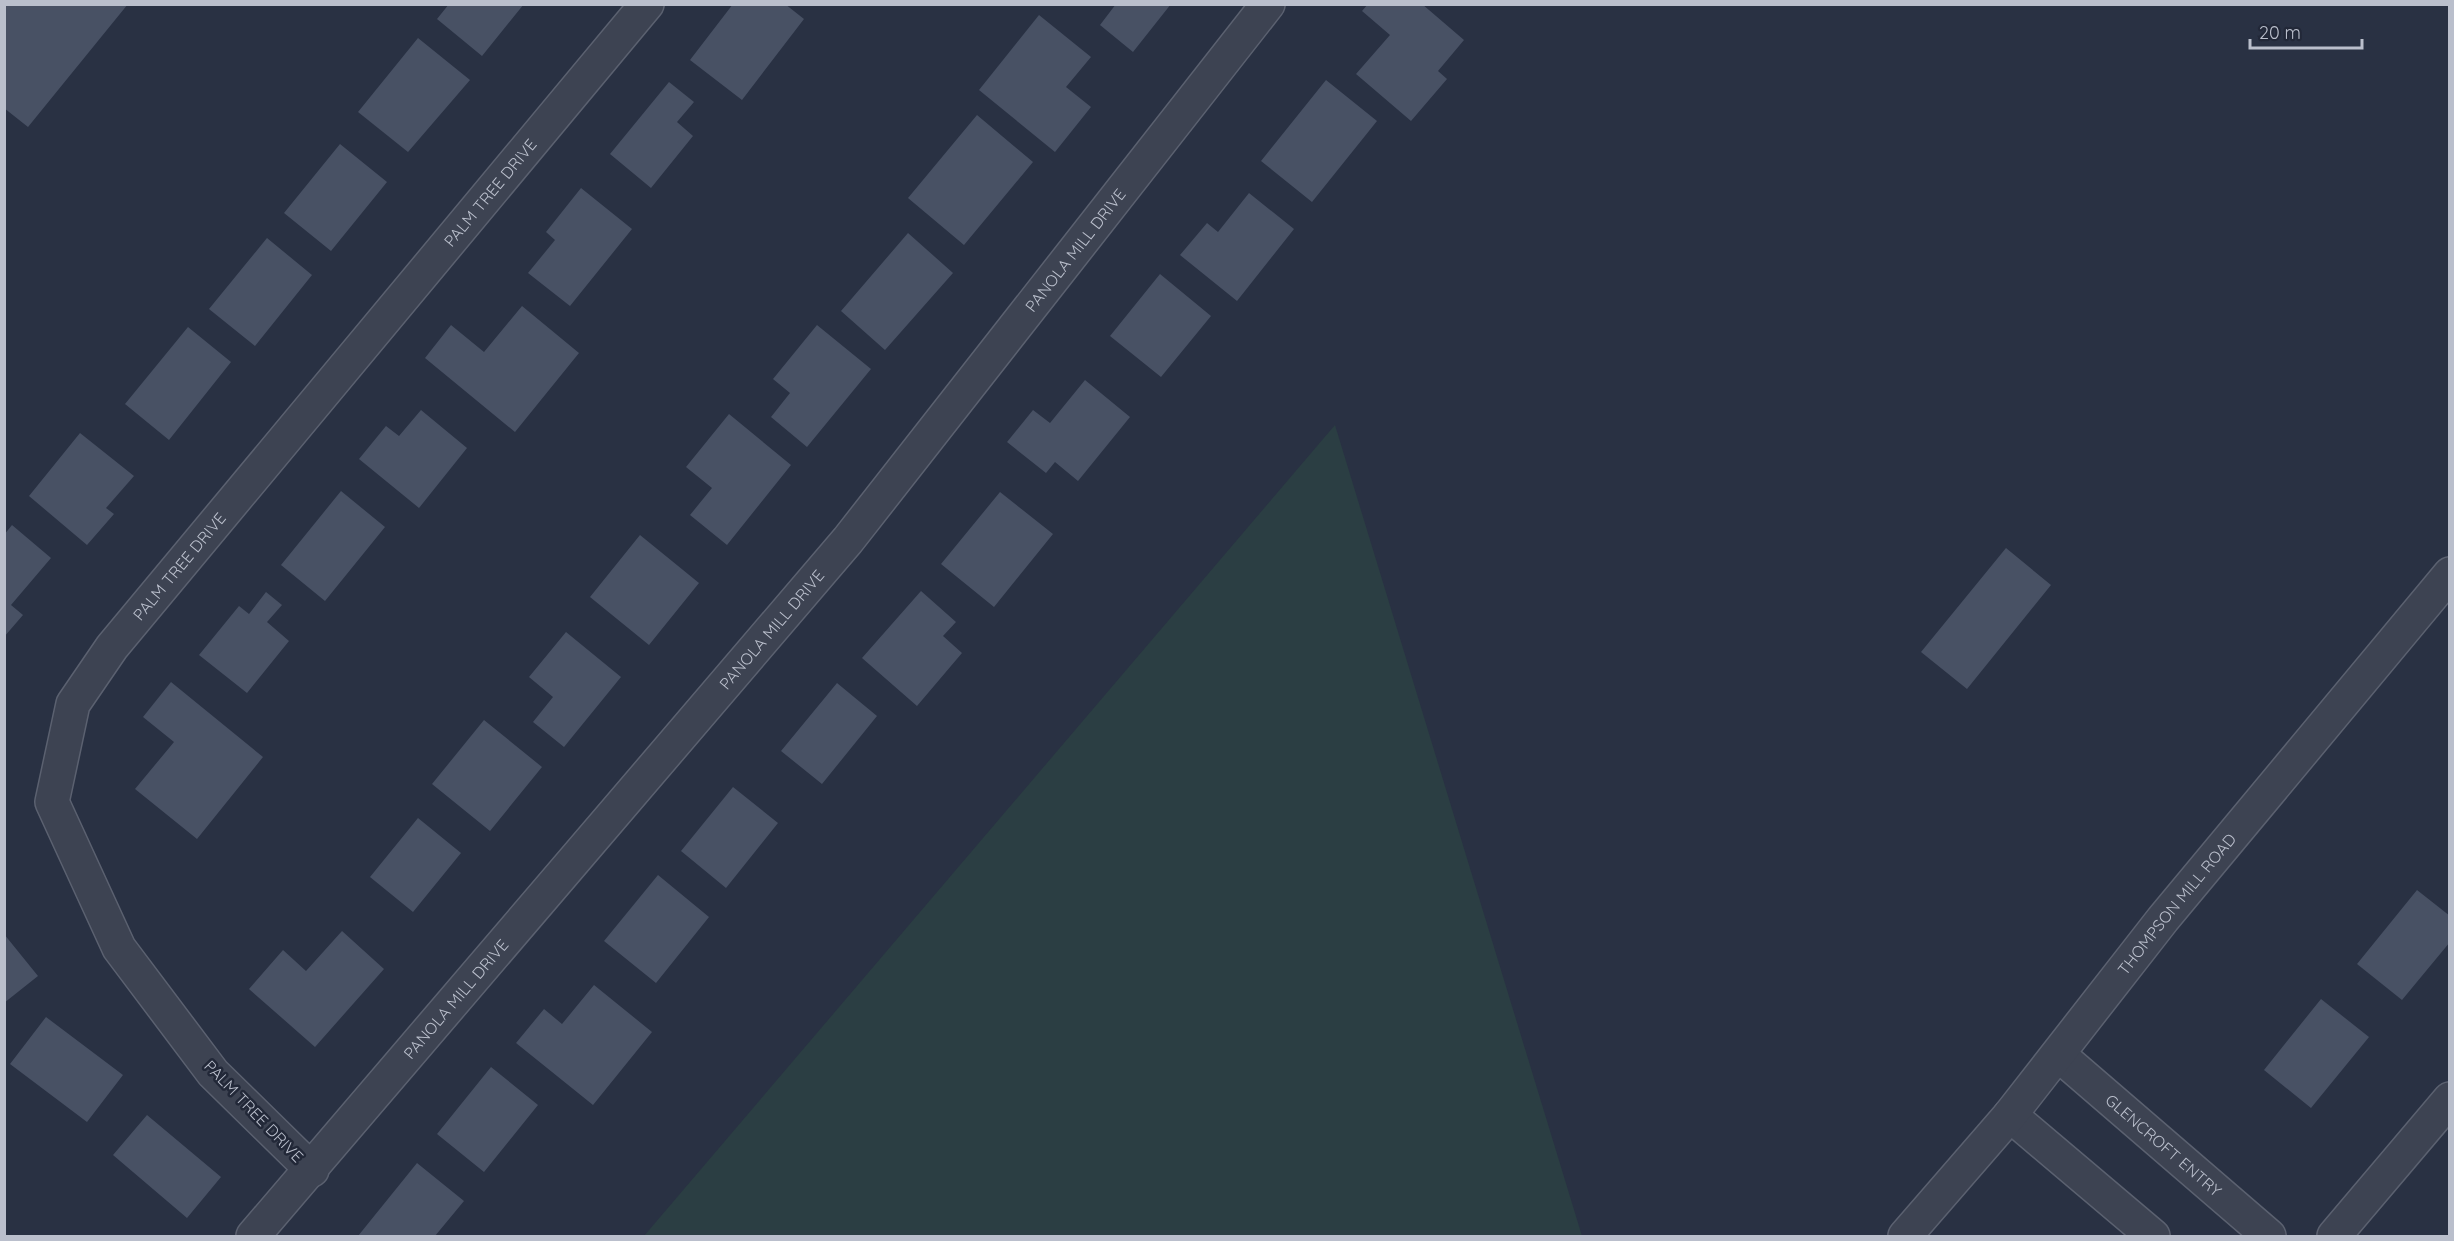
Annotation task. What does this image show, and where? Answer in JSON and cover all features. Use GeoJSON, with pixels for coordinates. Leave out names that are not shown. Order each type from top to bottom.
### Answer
{"type":"FeatureCollection","features":[{"type":"Feature","properties":{"kind":"street","name":"PALM TREE DRIVE"},"geometry":{"type":"LineString","coordinates":[[312,1170],[213,1072],[119,948],[52,802],[73,704],[112,647],[646,4]]}},
{"type":"Feature","properties":{"kind":"street","name":"PANOLA MILL DRIVE"},"geometry":{"type":"LineString","coordinates":[[253,1236],[312,1170],[848,540],[1269,4]]}},
{"type":"Feature","properties":{"kind":"street","name":"THOMPSON MILL ROAD"},"geometry":{"type":"LineString","coordinates":[[1905,1236],[2010,1115],[2163,919],[2450,574]]}},
{"type":"Feature","properties":{"kind":"street","name":"GLENCROFT ENTRY"},"geometry":{"type":"LineString","coordinates":[[2059,1055],[2269,1236]]}},
{"type":"Feature","properties":{"kind":"street"},"geometry":{"type":"LineString","coordinates":[[2334,1236],[2450,1099]]}},
{"type":"Feature","properties":{"kind":"street"},"geometry":{"type":"LineString","coordinates":[[2010,1115],[2153,1236]]}},
{"type":"Feature","properties":{"kind":"green space"},"geometry":{"type":"Polygon","coordinates":[[[1335,425],[1582,1236],[644,1236],[1335,425]]]}},
{"type":"Feature","properties":{"kind":"building"},"geometry":{"type":"Polygon","coordinates":[[[4,4],[128,4],[28,127],[4,108],[4,4]]]}},
{"type":"Feature","properties":{"kind":"building"},"geometry":{"type":"Polygon","coordinates":[[[449,4],[524,4],[482,56],[437,19],[449,4]]]}},
{"type":"Feature","properties":{"kind":"building"},"geometry":{"type":"Polygon","coordinates":[[[733,4],[785,4],[804,19],[742,100],[690,60],[733,4]]]}},
{"type":"Feature","properties":{"kind":"building"},"geometry":{"type":"Polygon","coordinates":[[[1116,4],[1171,4],[1133,52],[1100,25],[1116,4]]]}},
{"type":"Feature","properties":{"kind":"building"},"geometry":{"type":"Polygon","coordinates":[[[1368,4],[1422,4],[1464,40],[1438,71],[1447,79],[1411,121],[1356,74],[1390,35],[1362,11],[1368,4]]]}},
{"type":"Feature","properties":{"kind":"building"},"geometry":{"type":"Polygon","coordinates":[[[1039,15],[1091,57],[1066,87],[1091,107],[1055,152],[979,90],[1039,15]]]}},
{"type":"Feature","properties":{"kind":"building"},"geometry":{"type":"Polygon","coordinates":[[[418,38],[470,80],[408,152],[358,112],[418,38]]]}},
{"type":"Feature","properties":{"kind":"building"},"geometry":{"type":"Polygon","coordinates":[[[1326,80],[1377,121],[1312,202],[1261,161],[1326,80]]]}},
{"type":"Feature","properties":{"kind":"building"},"geometry":{"type":"Polygon","coordinates":[[[669,82],[694,102],[677,122],[693,136],[651,188],[610,154],[669,82]]]}},
{"type":"Feature","properties":{"kind":"building"},"geometry":{"type":"Polygon","coordinates":[[[977,115],[1033,162],[964,245],[908,198],[977,115]]]}},
{"type":"Feature","properties":{"kind":"building"},"geometry":{"type":"Polygon","coordinates":[[[340,144],[387,182],[331,251],[284,213],[340,144]]]}},
{"type":"Feature","properties":{"kind":"building"},"geometry":{"type":"Polygon","coordinates":[[[581,188],[632,229],[570,306],[528,273],[555,240],[546,232],[581,188]]]}},
{"type":"Feature","properties":{"kind":"building"},"geometry":{"type":"Polygon","coordinates":[[[1249,193],[1294,229],[1237,301],[1180,255],[1207,223],[1218,232],[1249,193]]]}},
{"type":"Feature","properties":{"kind":"building"},"geometry":{"type":"Polygon","coordinates":[[[908,233],[953,273],[885,350],[841,311],[908,233]]]}},
{"type":"Feature","properties":{"kind":"building"},"geometry":{"type":"Polygon","coordinates":[[[267,238],[312,275],[255,346],[209,309],[267,238]]]}},
{"type":"Feature","properties":{"kind":"building"},"geometry":{"type":"Polygon","coordinates":[[[1160,274],[1211,316],[1161,377],[1110,336],[1160,274]]]}},
{"type":"Feature","properties":{"kind":"building"},"geometry":{"type":"Polygon","coordinates":[[[522,306],[579,353],[515,432],[425,358],[451,325],[484,352],[522,306]]]}},
{"type":"Feature","properties":{"kind":"building"},"geometry":{"type":"Polygon","coordinates":[[[817,325],[871,369],[807,447],[771,417],[790,393],[773,379],[817,325]]]}},
{"type":"Feature","properties":{"kind":"building"},"geometry":{"type":"Polygon","coordinates":[[[188,327],[231,362],[169,440],[125,404],[188,327]]]}},
{"type":"Feature","properties":{"kind":"building"},"geometry":{"type":"Polygon","coordinates":[[[1085,380],[1130,417],[1078,481],[1055,462],[1046,473],[1007,442],[1033,410],[1050,423],[1085,380]]]}},
{"type":"Feature","properties":{"kind":"building"},"geometry":{"type":"Polygon","coordinates":[[[421,410],[467,448],[419,508],[359,459],[386,426],[399,436],[421,410]]]}},
{"type":"Feature","properties":{"kind":"building"},"geometry":{"type":"Polygon","coordinates":[[[729,414],[791,465],[727,545],[690,515],[712,488],[686,467],[729,414]]]}},
{"type":"Feature","properties":{"kind":"building"},"geometry":{"type":"Polygon","coordinates":[[[80,433],[134,476],[106,508],[114,514],[87,545],[29,496],[80,433]]]}},
{"type":"Feature","properties":{"kind":"building"},"geometry":{"type":"Polygon","coordinates":[[[341,491],[385,527],[325,601],[281,565],[341,491]]]}},
{"type":"Feature","properties":{"kind":"building"},"geometry":{"type":"Polygon","coordinates":[[[1000,492],[1053,534],[994,607],[941,564],[1000,492]]]}},
{"type":"Feature","properties":{"kind":"building"},"geometry":{"type":"Polygon","coordinates":[[[12,525],[51,558],[11,605],[23,615],[4,637],[4,535],[12,525]]]}},
{"type":"Feature","properties":{"kind":"building"},"geometry":{"type":"Polygon","coordinates":[[[640,535],[699,583],[649,645],[590,597],[640,535]]]}},
{"type":"Feature","properties":{"kind":"building"},"geometry":{"type":"Polygon","coordinates":[[[2006,548],[2051,585],[1967,689],[1921,652],[2006,548]]]}},
{"type":"Feature","properties":{"kind":"building"},"geometry":{"type":"Polygon","coordinates":[[[921,591],[956,622],[943,636],[962,653],[917,706],[862,658],[921,591]]]}},
{"type":"Feature","properties":{"kind":"building"},"geometry":{"type":"Polygon","coordinates":[[[266,592],[282,605],[267,622],[289,641],[247,693],[199,655],[239,606],[249,614],[266,592]]]}},
{"type":"Feature","properties":{"kind":"building"},"geometry":{"type":"Polygon","coordinates":[[[566,632],[621,677],[564,747],[533,722],[553,697],[529,677],[566,632]]]}},
{"type":"Feature","properties":{"kind":"building"},"geometry":{"type":"Polygon","coordinates":[[[171,682],[263,757],[197,839],[135,789],[174,742],[143,717],[171,682]]]}},
{"type":"Feature","properties":{"kind":"building"},"geometry":{"type":"Polygon","coordinates":[[[837,683],[877,716],[822,784],[781,751],[837,683]]]}},
{"type":"Feature","properties":{"kind":"building"},"geometry":{"type":"Polygon","coordinates":[[[484,720],[542,767],[490,831],[432,784],[484,720]]]}},
{"type":"Feature","properties":{"kind":"building"},"geometry":{"type":"Polygon","coordinates":[[[733,787],[778,823],[726,888],[681,851],[733,787]]]}},
{"type":"Feature","properties":{"kind":"building"},"geometry":{"type":"Polygon","coordinates":[[[418,818],[461,853],[413,912],[370,877],[418,818]]]}},
{"type":"Feature","properties":{"kind":"building"},"geometry":{"type":"Polygon","coordinates":[[[658,875],[709,917],[656,983],[604,941],[658,875]]]}},
{"type":"Feature","properties":{"kind":"building"},"geometry":{"type":"Polygon","coordinates":[[[2417,890],[2450,916],[2450,942],[2402,1000],[2357,964],[2417,890]]]}},
{"type":"Feature","properties":{"kind":"building"},"geometry":{"type":"Polygon","coordinates":[[[342,931],[384,969],[315,1047],[249,989],[283,950],[306,971],[342,931]]]}},
{"type":"Feature","properties":{"kind":"building"},"geometry":{"type":"Polygon","coordinates":[[[4,934],[38,976],[4,1003],[4,934]]]}},
{"type":"Feature","properties":{"kind":"building"},"geometry":{"type":"Polygon","coordinates":[[[594,985],[652,1032],[593,1105],[516,1043],[544,1009],[562,1024],[594,985]]]}},
{"type":"Feature","properties":{"kind":"building"},"geometry":{"type":"Polygon","coordinates":[[[2321,999],[2369,1037],[2311,1108],[2264,1070],[2321,999]]]}},
{"type":"Feature","properties":{"kind":"building"},"geometry":{"type":"Polygon","coordinates":[[[46,1017],[123,1075],[87,1122],[10,1064],[46,1017]]]}},
{"type":"Feature","properties":{"kind":"building"},"geometry":{"type":"Polygon","coordinates":[[[491,1067],[538,1105],[484,1172],[437,1134],[491,1067]]]}},
{"type":"Feature","properties":{"kind":"building"},"geometry":{"type":"Polygon","coordinates":[[[147,1115],[221,1177],[187,1218],[113,1155],[147,1115]]]}},
{"type":"Feature","properties":{"kind":"building"},"geometry":{"type":"Polygon","coordinates":[[[417,1163],[464,1201],[435,1236],[358,1236],[417,1163]]]}}]}
